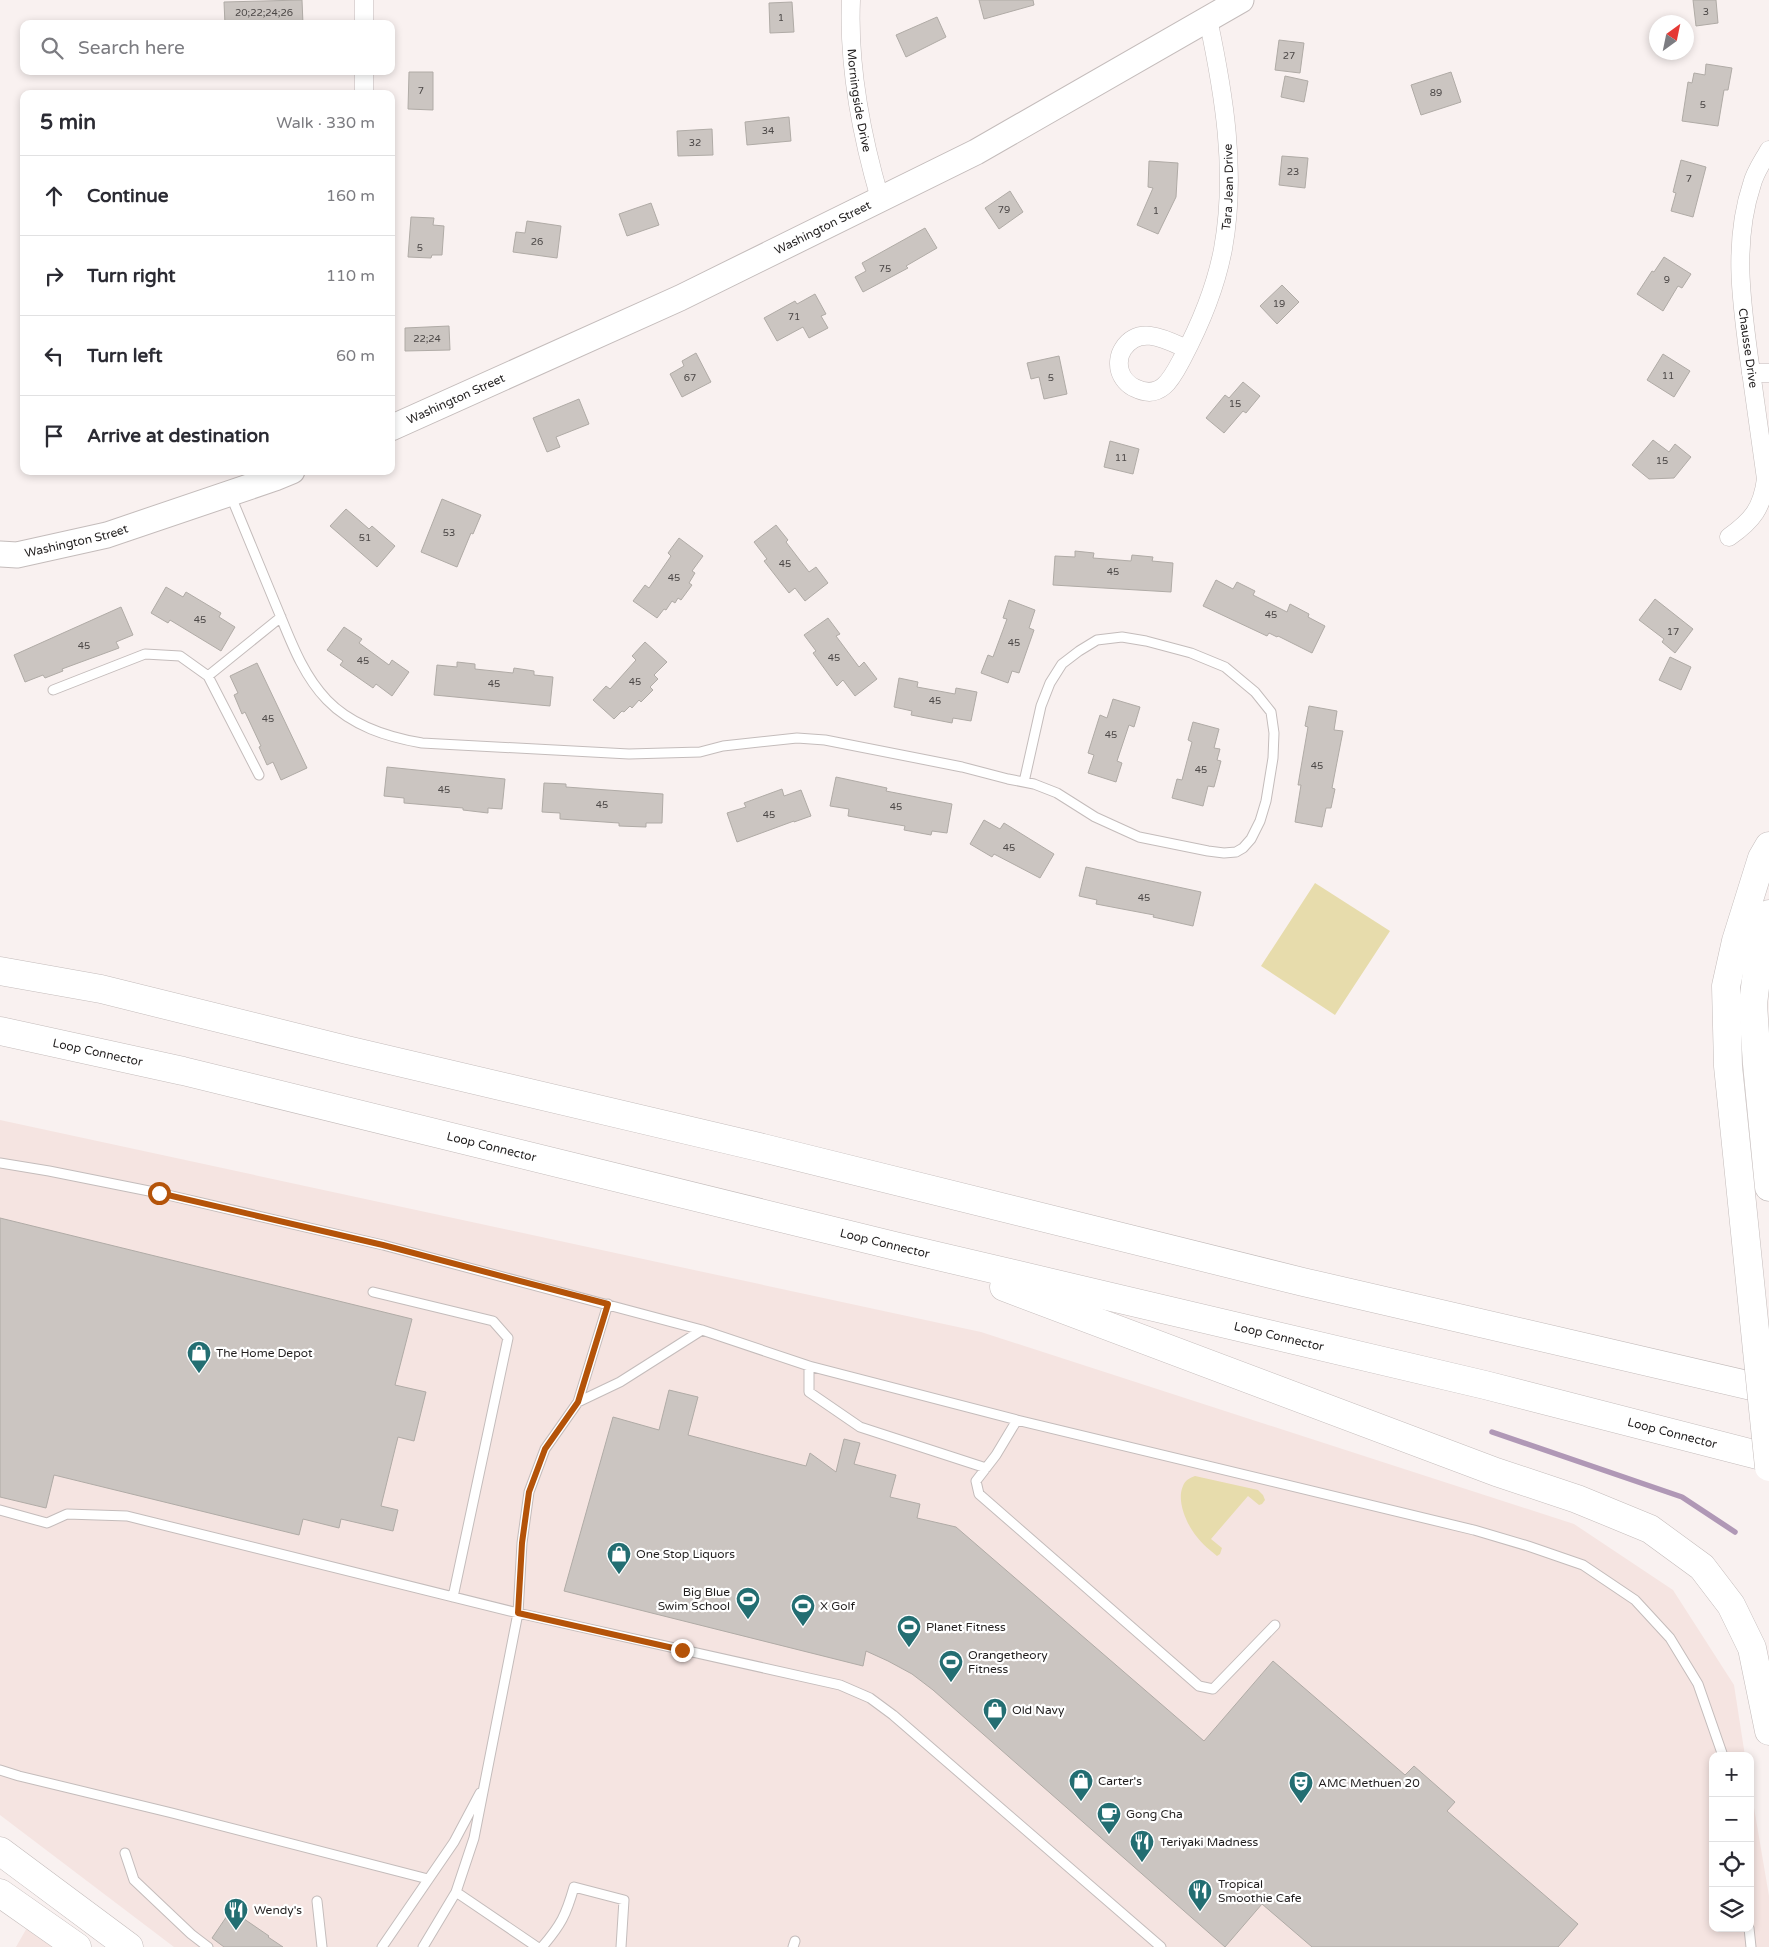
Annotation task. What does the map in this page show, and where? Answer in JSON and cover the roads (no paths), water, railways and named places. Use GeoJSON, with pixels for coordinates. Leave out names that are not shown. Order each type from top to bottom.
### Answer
{"type":"FeatureCollection","features":[{"type":"Feature","properties":{"kind":"main road"},"geometry":{"type":"LineString","coordinates":[[1769,846],[1762,858],[1736,941],[1726,986],[1728,1066],[1769,1467]]}},
{"type":"Feature","properties":{"kind":"main road"},"geometry":{"type":"LineString","coordinates":[[1769,914],[1759,955],[1753,1004],[1756,1064],[1769,1187]]}},
{"type":"Feature","properties":{"kind":"main road"},"geometry":{"type":"LineString","coordinates":[[0,971],[101,989],[347,1050],[763,1148],[1303,1282],[1769,1390]]}},
{"type":"Feature","properties":{"kind":"main road","name":"Loop Connector"},"geometry":{"type":"LineString","coordinates":[[0,1032],[183,1071],[895,1246],[1485,1385],[1769,1458]]}},
{"type":"Feature","properties":{"kind":"main road"},"geometry":{"type":"LineString","coordinates":[[895,1246],[1496,1472],[1577,1499],[1650,1529],[1702,1567],[1731,1605],[1752,1648],[1769,1731]]}},
{"type":"Feature","properties":{"kind":"main road"},"geometry":{"type":"LineString","coordinates":[[0,1851],[130,1947]]}},
{"type":"Feature","properties":{"kind":"main road"},"geometry":{"type":"LineString","coordinates":[[0,1893],[68,1944]]}},
{"type":"Feature","properties":{"kind":"street"},"geometry":{"type":"LineString","coordinates":[[364,0],[364,20]]}},
{"type":"Feature","properties":{"kind":"street","name":"Morningside Drive"},"geometry":{"type":"LineString","coordinates":[[851,0],[851,31],[858,112],[867,154],[880,199]]}},
{"type":"Feature","properties":{"kind":"street","name":"Washington Street"},"geometry":{"type":"LineString","coordinates":[[395,426],[680,298],[976,152],[1241,0]]}},
{"type":"Feature","properties":{"kind":"street","name":"Tara Jean Drive"},"geometry":{"type":"LineString","coordinates":[[1187,349],[1207,303],[1216,276],[1223,249],[1227,220],[1229,163],[1225,109],[1208,19]]}},
{"type":"Feature","properties":{"kind":"street"},"geometry":{"type":"LineString","coordinates":[[364,75],[364,90]]}},
{"type":"Feature","properties":{"kind":"street","name":"Chausse Drive"},"geometry":{"type":"LineString","coordinates":[[1729,537],[1745,526],[1757,511],[1764,496],[1766,479],[1760,373],[1741,291],[1740,245],[1746,203],[1752,182],[1769,150]]}},
{"type":"Feature","properties":{"kind":"street","name":"Washington Street"},"geometry":{"type":"LineString","coordinates":[[0,554],[17,554],[108,536],[281,475]]}},
{"type":"Feature","properties":{"kind":"lane"},"geometry":{"type":"LineString","coordinates":[[230,494],[302,665],[326,699],[342,713],[361,725],[381,734],[422,744],[629,754],[700,752],[723,746],[797,738],[825,740],[962,767],[1024,782],[1057,793],[1095,816],[1139,837],[1208,851],[1236,852],[1243,848],[1251,839],[1260,821],[1266,801],[1273,758],[1274,733],[1271,712],[1255,692],[1225,667],[1146,640],[1122,637],[1097,640],[1079,650],[1062,664],[1050,683],[1041,706],[1024,782]]}},
{"type":"Feature","properties":{"kind":"lane"},"geometry":{"type":"LineString","coordinates":[[208,676],[281,617]]}},
{"type":"Feature","properties":{"kind":"lane"},"geometry":{"type":"LineString","coordinates":[[53,690],[145,654],[180,656],[208,676],[260,775]]}},
{"type":"Feature","properties":{"kind":"lane"},"geometry":{"type":"LineString","coordinates":[[0,1163],[159,1193],[374,1243],[702,1330],[809,1366],[1017,1420],[1474,1530],[1528,1546],[1583,1565],[1635,1600],[1670,1638],[1698,1684],[1722,1752]]}},
{"type":"Feature","properties":{"kind":"lane"},"geometry":{"type":"LineString","coordinates":[[373,1292],[493,1321],[508,1338],[453,1597]]}},
{"type":"Feature","properties":{"kind":"lane"},"geometry":{"type":"LineString","coordinates":[[423,1947],[456,1892],[474,1838],[518,1613],[522,1543],[529,1492],[545,1449],[578,1402],[608,1304]]}},
{"type":"Feature","properties":{"kind":"lane"},"geometry":{"type":"LineString","coordinates":[[578,1402],[620,1382],[702,1330]]}},
{"type":"Feature","properties":{"kind":"lane"},"geometry":{"type":"LineString","coordinates":[[809,1366],[809,1392],[860,1427],[986,1468]]}},
{"type":"Feature","properties":{"kind":"lane"},"geometry":{"type":"LineString","coordinates":[[1017,1420],[996,1455],[976,1481],[979,1494],[1199,1686],[1213,1689],[1275,1624]]}},
{"type":"Feature","properties":{"kind":"lane"},"geometry":{"type":"LineString","coordinates":[[0,1510],[47,1523],[67,1514],[127,1516],[518,1613],[840,1685],[870,1698],[892,1715],[1161,1947]]}},
{"type":"Feature","properties":{"kind":"lane"},"geometry":{"type":"LineString","coordinates":[[0,1770],[428,1880]]}},
{"type":"Feature","properties":{"kind":"lane"},"geometry":{"type":"LineString","coordinates":[[382,1947],[454,1842],[485,1784]]}},
{"type":"Feature","properties":{"kind":"lane"},"geometry":{"type":"LineString","coordinates":[[125,1853],[134,1880],[191,1934],[208,1947]]}},
{"type":"Feature","properties":{"kind":"lane"},"geometry":{"type":"LineString","coordinates":[[542,1947],[557,1930],[565,1917],[574,1887],[624,1900],[621,1947]]}},
{"type":"Feature","properties":{"kind":"lane"},"geometry":{"type":"LineString","coordinates":[[456,1892],[537,1947]]}},
{"type":"Feature","properties":{"kind":"lane"},"geometry":{"type":"LineString","coordinates":[[317,1901],[322,1947]]}},
{"type":"Feature","properties":{"kind":"lane"},"geometry":{"type":"LineString","coordinates":[[1750,1932],[1752,1947]]}},
{"type":"Feature","properties":{"kind":"waterway"},"geometry":{"type":"LineString","coordinates":[[1492,1432],[1682,1497],[1735,1532]]}},
{"type":"Feature","properties":{"kind":"place","name":"The Home Depot"},"geometry":{"type":"Point","coordinates":[199,1374]}},
{"type":"Feature","properties":{"kind":"place","name":"One Stop Liquors"},"geometry":{"type":"Point","coordinates":[619,1575]}},
{"type":"Feature","properties":{"kind":"place","name":"Big Blue Swim School"},"geometry":{"type":"Point","coordinates":[748,1620]}},
{"type":"Feature","properties":{"kind":"place","name":"X Golf"},"geometry":{"type":"Point","coordinates":[803,1627]}},
{"type":"Feature","properties":{"kind":"place","name":"Planet Fitness"},"geometry":{"type":"Point","coordinates":[909,1648]}},
{"type":"Feature","properties":{"kind":"place","name":"Orangetheory Fitness"},"geometry":{"type":"Point","coordinates":[951,1683]}},
{"type":"Feature","properties":{"kind":"place","name":"Old Navy"},"geometry":{"type":"Point","coordinates":[995,1731]}},
{"type":"Feature","properties":{"kind":"place","name":"Carter's"},"geometry":{"type":"Point","coordinates":[1081,1802]}},
{"type":"Feature","properties":{"kind":"place","name":"AMC Methuen 20"},"geometry":{"type":"Point","coordinates":[1301,1804]}},
{"type":"Feature","properties":{"kind":"place","name":"Gong Cha"},"geometry":{"type":"Point","coordinates":[1109,1835]}},
{"type":"Feature","properties":{"kind":"place","name":"Teriyaki Madness"},"geometry":{"type":"Point","coordinates":[1142,1863]}},
{"type":"Feature","properties":{"kind":"place","name":"Tropical Smoothie Cafe"},"geometry":{"type":"Point","coordinates":[1200,1912]}},
{"type":"Feature","properties":{"kind":"place","name":"Wendy's"},"geometry":{"type":"Point","coordinates":[236,1931]}}]}
